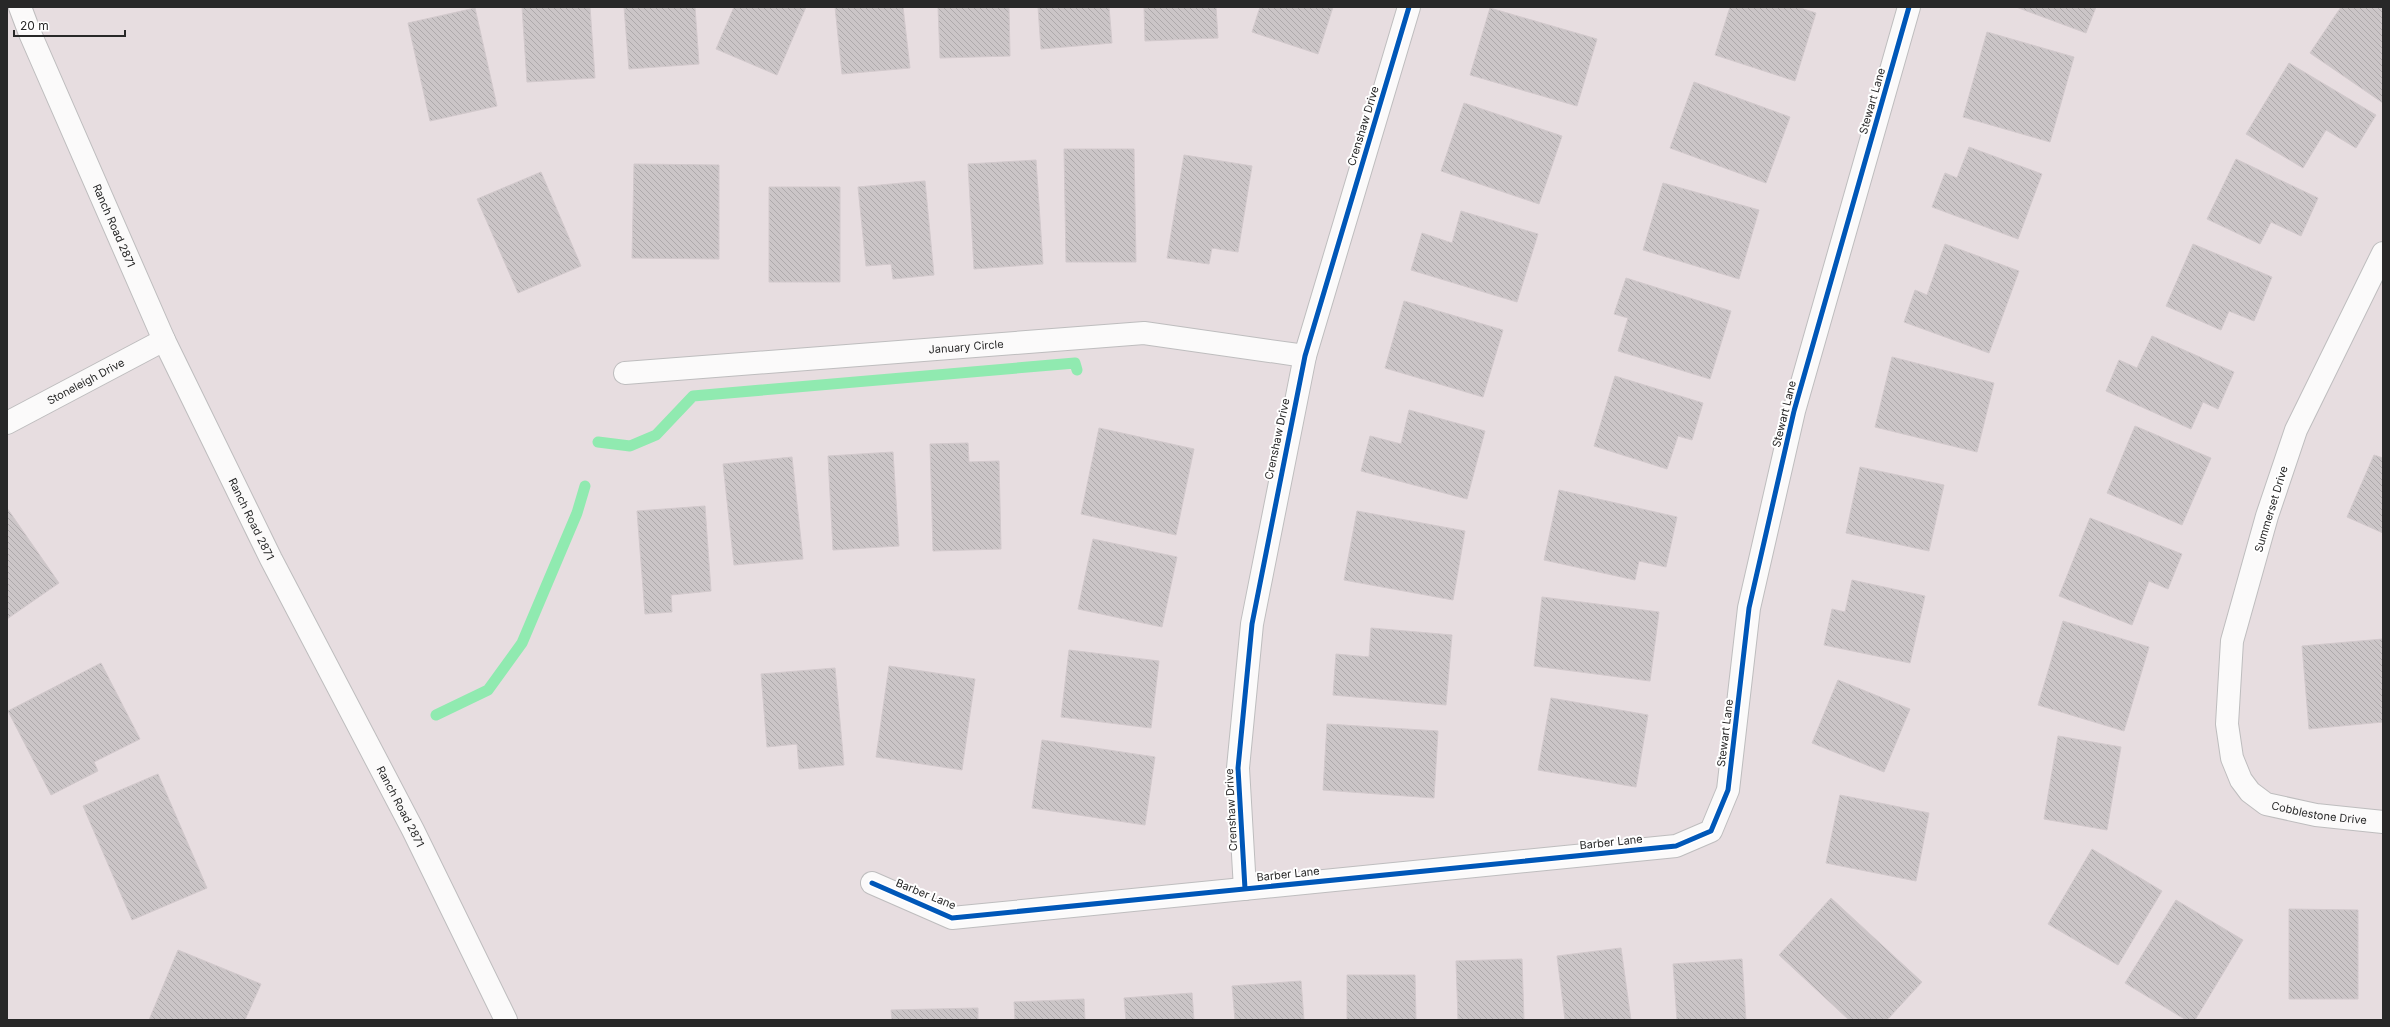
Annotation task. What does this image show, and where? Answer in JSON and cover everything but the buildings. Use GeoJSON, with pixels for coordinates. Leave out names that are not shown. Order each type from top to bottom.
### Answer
{"type":"FeatureCollection","features":[{"type":"Feature","properties":{"kind":"street","name":"Ranch Road 2871"},"geometry":{"type":"LineString","coordinates":[[20,7],[29,31],[164,340],[271,559],[413,830],[506,1020]]}},
{"type":"Feature","properties":{"kind":"street","name":"Crenshaw Drive"},"geometry":{"type":"LineString","coordinates":[[1245,889],[1238,768],[1252,624],[1305,356],[1409,7]]}},
{"type":"Feature","properties":{"kind":"street","name":"Stewart Lane"},"geometry":{"type":"LineString","coordinates":[[1711,831],[1728,790],[1749,608],[1794,411],[1909,7]]}},
{"type":"Feature","properties":{"kind":"street","name":"Summerset Drive"},"geometry":{"type":"LineString","coordinates":[[2242,780],[2232,758],[2227,724],[2232,641],[2267,516],[2296,430],[2383,253]]}},
{"type":"Feature","properties":{"kind":"street","name":"January Circle"},"geometry":{"type":"LineString","coordinates":[[625,373],[1144,333],[1305,356]]}},
{"type":"Feature","properties":{"kind":"street","name":"Stoneleigh Drive"},"geometry":{"type":"LineString","coordinates":[[7,423],[164,340]]}},
{"type":"Feature","properties":{"kind":"street","name":"Cobblestone Drive"},"geometry":{"type":"LineString","coordinates":[[2242,780],[2250,792],[2266,804],[2316,815],[2383,822]]}},
{"type":"Feature","properties":{"kind":"street","name":"Barber Lane"},"geometry":{"type":"LineString","coordinates":[[872,883],[952,918],[1676,846],[1711,831]]}},
{"type":"Feature","properties":{"kind":"waterway"},"geometry":{"type":"LineString","coordinates":[[598,442],[630,446],[656,435],[693,396],[1075,363],[1077,370]]}},
{"type":"Feature","properties":{"kind":"waterway"},"geometry":{"type":"LineString","coordinates":[[436,715],[488,690],[522,643],[577,513],[585,486]]}},
{"type":"Feature","properties":{"kind":"cycle path"},"geometry":{"type":"LineString","coordinates":[[1245,889],[1238,768],[1252,624],[1305,356],[1409,7]]}},
{"type":"Feature","properties":{"kind":"cycle path"},"geometry":{"type":"LineString","coordinates":[[872,883],[952,918],[1676,846],[1711,831],[1728,790],[1749,608],[1794,411],[1909,7]]}}]}
